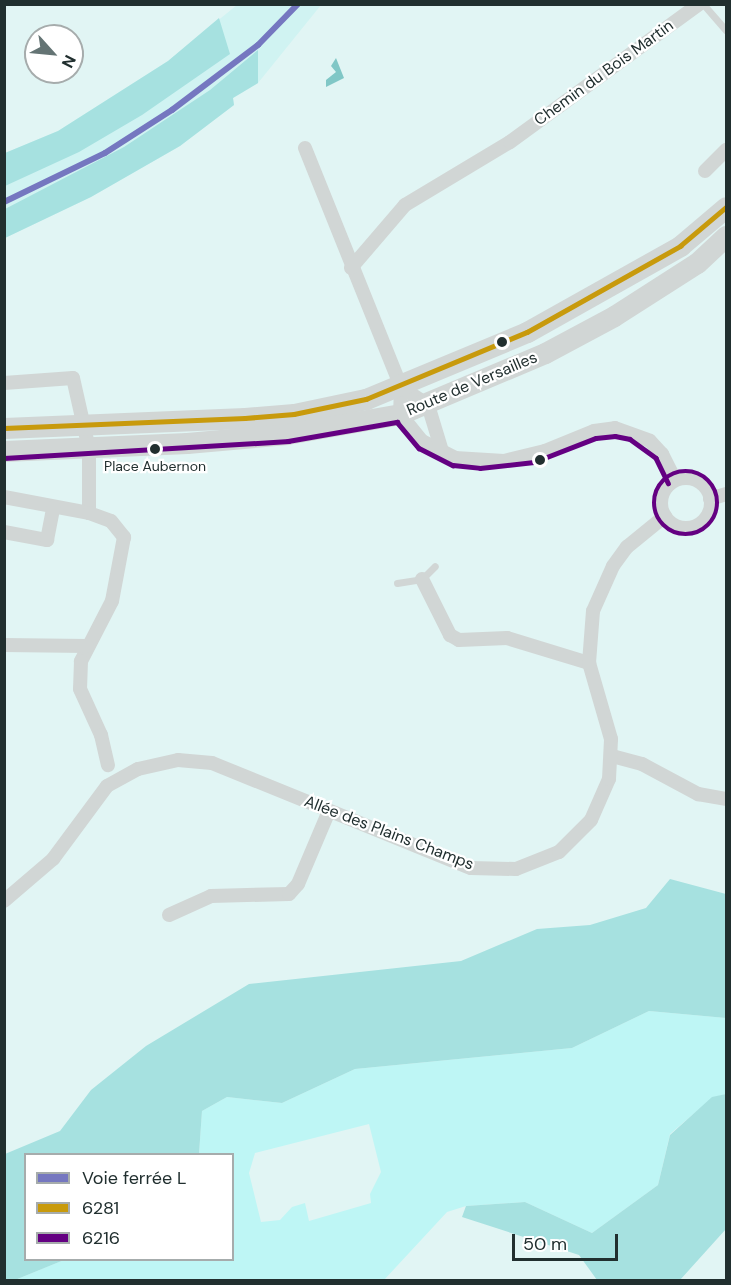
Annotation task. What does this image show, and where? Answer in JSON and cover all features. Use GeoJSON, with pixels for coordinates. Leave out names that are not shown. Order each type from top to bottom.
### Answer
{"type":"FeatureCollection","features":[{"type":"Feature","properties":{"kind":"main road","name":"Route de Versailles"},"geometry":{"type":"LineString","coordinates":[[4,428],[84,426],[294,414],[400,383],[453,365],[527,332],[680,246],[726,207]]}},
{"type":"Feature","properties":{"kind":"main road","name":"Route de Versailles"},"geometry":{"type":"LineString","coordinates":[[4,451],[89,449],[287,434],[400,414],[428,405],[545,353],[614,316],[697,264],[726,236]]}},
{"type":"Feature","properties":{"kind":"street","name":"Chemin du Bois Martin"},"geometry":{"type":"LineString","coordinates":[[351,268],[405,205],[510,142],[699,4]]}},
{"type":"Feature","properties":{"kind":"street"},"geometry":{"type":"LineString","coordinates":[[304,148],[351,268],[400,383],[400,414],[422,441],[455,458],[504,461],[545,451],[594,431],[615,428],[650,441],[662,454],[675,480]]}},
{"type":"Feature","properties":{"kind":"street"},"geometry":{"type":"LineString","coordinates":[[705,171],[726,150]]}},
{"type":"Feature","properties":{"kind":"street"},"geometry":{"type":"LineString","coordinates":[[4,383],[73,378],[89,449],[89,513]]}},
{"type":"Feature","properties":{"kind":"street"},"geometry":{"type":"LineString","coordinates":[[400,383],[428,405],[442,452]]}},
{"type":"Feature","properties":{"kind":"street"},"geometry":{"type":"LineString","coordinates":[[675,480],[698,480],[710,499],[706,518],[695,525],[678,526],[665,516],[662,496],[675,480]]}},
{"type":"Feature","properties":{"kind":"street"},"geometry":{"type":"LineString","coordinates":[[710,499],[726,494]]}},
{"type":"Feature","properties":{"kind":"street"},"geometry":{"type":"LineString","coordinates":[[4,497],[89,513],[111,521],[124,537],[111,601],[81,661],[80,689],[101,735],[108,765]]}},
{"type":"Feature","properties":{"kind":"street"},"geometry":{"type":"LineString","coordinates":[[4,532],[47,540],[53,508]]}},
{"type":"Feature","properties":{"kind":"street","name":"Allée des Plains Champs"},"geometry":{"type":"LineString","coordinates":[[4,901],[53,859],[107,786],[138,769],[159,762],[212,763],[471,868],[516,869],[558,852],[591,820],[602,801],[612,756],[607,722],[590,663],[592,619],[601,588],[627,546],[665,516]]}},
{"type":"Feature","properties":{"kind":"street"},"geometry":{"type":"LineString","coordinates":[[422,579],[450,635],[459,640],[507,638],[590,663]]}},
{"type":"Feature","properties":{"kind":"street"},"geometry":{"type":"LineString","coordinates":[[4,645],[87,646]]}},
{"type":"Feature","properties":{"kind":"street"},"geometry":{"type":"LineString","coordinates":[[612,756],[642,764],[698,794],[726,799]]}},
{"type":"Feature","properties":{"kind":"street"},"geometry":{"type":"LineString","coordinates":[[169,915],[211,896],[289,894],[298,884],[329,811]]}},
{"type":"Feature","properties":{"kind":"lane"},"geometry":{"type":"LineString","coordinates":[[703,4],[726,30]]}},
{"type":"Feature","properties":{"kind":"lane"},"geometry":{"type":"LineString","coordinates":[[397,583],[422,579],[435,566]]}},
{"type":"Feature","properties":{"kind":"shaded area"},"geometry":{"type":"Polygon","coordinates":[[[237,5],[321,5],[258,83],[233,98],[234,105],[180,146],[91,197],[5,238],[5,153],[58,131],[168,61],[237,5]]]}},
{"type":"Feature","properties":{"kind":"shaded area"},"geometry":{"type":"Polygon","coordinates":[[[219,18],[230,54],[142,115],[79,152],[5,186],[5,153],[58,131],[168,61],[219,18]]]}},
{"type":"Feature","properties":{"kind":"shaded area"},"geometry":{"type":"Polygon","coordinates":[[[258,50],[258,83],[233,98],[234,105],[180,146],[91,197],[5,238],[5,209],[124,147],[210,90],[258,50]]]}},
{"type":"Feature","properties":{"kind":"shaded area"},"geometry":{"type":"Polygon","coordinates":[[[336,58],[344,78],[326,87],[326,80],[336,72],[331,66],[336,58]]]}},
{"type":"Feature","properties":{"kind":"shaded area"},"geometry":{"type":"Polygon","coordinates":[[[670,879],[726,894],[726,1018],[649,1011],[572,1048],[355,1069],[282,1103],[227,1097],[202,1111],[199,1153],[24,1153],[24,1261],[62,1261],[15,1280],[5,1280],[5,1154],[60,1131],[91,1090],[146,1046],[249,984],[461,961],[537,929],[590,925],[646,908],[670,879]]]}},
{"type":"Feature","properties":{"kind":"shaded area"},"geometry":{"type":"Polygon","coordinates":[[[649,1011],[726,1018],[726,1094],[712,1098],[670,1134],[658,1185],[592,1233],[525,1202],[466,1206],[447,1212],[384,1280],[15,1280],[62,1261],[234,1261],[234,1153],[199,1153],[202,1111],[227,1097],[282,1103],[355,1069],[572,1048],[649,1011]],[[369,1124],[255,1153],[249,1173],[261,1222],[280,1220],[292,1207],[305,1203],[309,1221],[371,1203],[370,1194],[381,1172],[369,1124]]]}},
{"type":"Feature","properties":{"kind":"shaded area"},"geometry":{"type":"Polygon","coordinates":[[[726,1094],[726,1229],[680,1280],[597,1280],[579,1255],[462,1217],[466,1206],[525,1202],[592,1233],[658,1185],[670,1135],[712,1097],[726,1094]]]}},
{"type":"Feature","properties":{"kind":"rail line","name":"L"},"geometry":{"type":"LineString","coordinates":[[4,202],[105,153],[172,110],[258,45],[298,4]]}},
{"type":"Feature","properties":{"kind":"transit line","name":"6281"},"geometry":{"type":"LineString","coordinates":[[4,428],[245,418],[294,414],[366,399],[527,332],[680,246],[726,207]]}},
{"type":"Feature","properties":{"kind":"transit line","name":"6216"},"geometry":{"type":"LineString","coordinates":[[4,458],[288,441],[397,422],[419,448],[453,465],[480,468],[534,462],[596,438],[615,436],[630,439],[656,458],[668,483]]}},
{"type":"Feature","properties":{"kind":"transit line","name":"6216"},"geometry":{"type":"LineString","coordinates":[[680,471],[692,471],[709,480],[716,491],[718,503],[716,515],[709,526],[692,535],[680,535],[668,530],[659,521],[654,509],[654,497],[659,485],[668,476],[680,471]]}},
{"type":"Feature","properties":{"kind":"place","name":"Place Aubernon"},"geometry":{"type":"Point","coordinates":[155,449]}}]}
